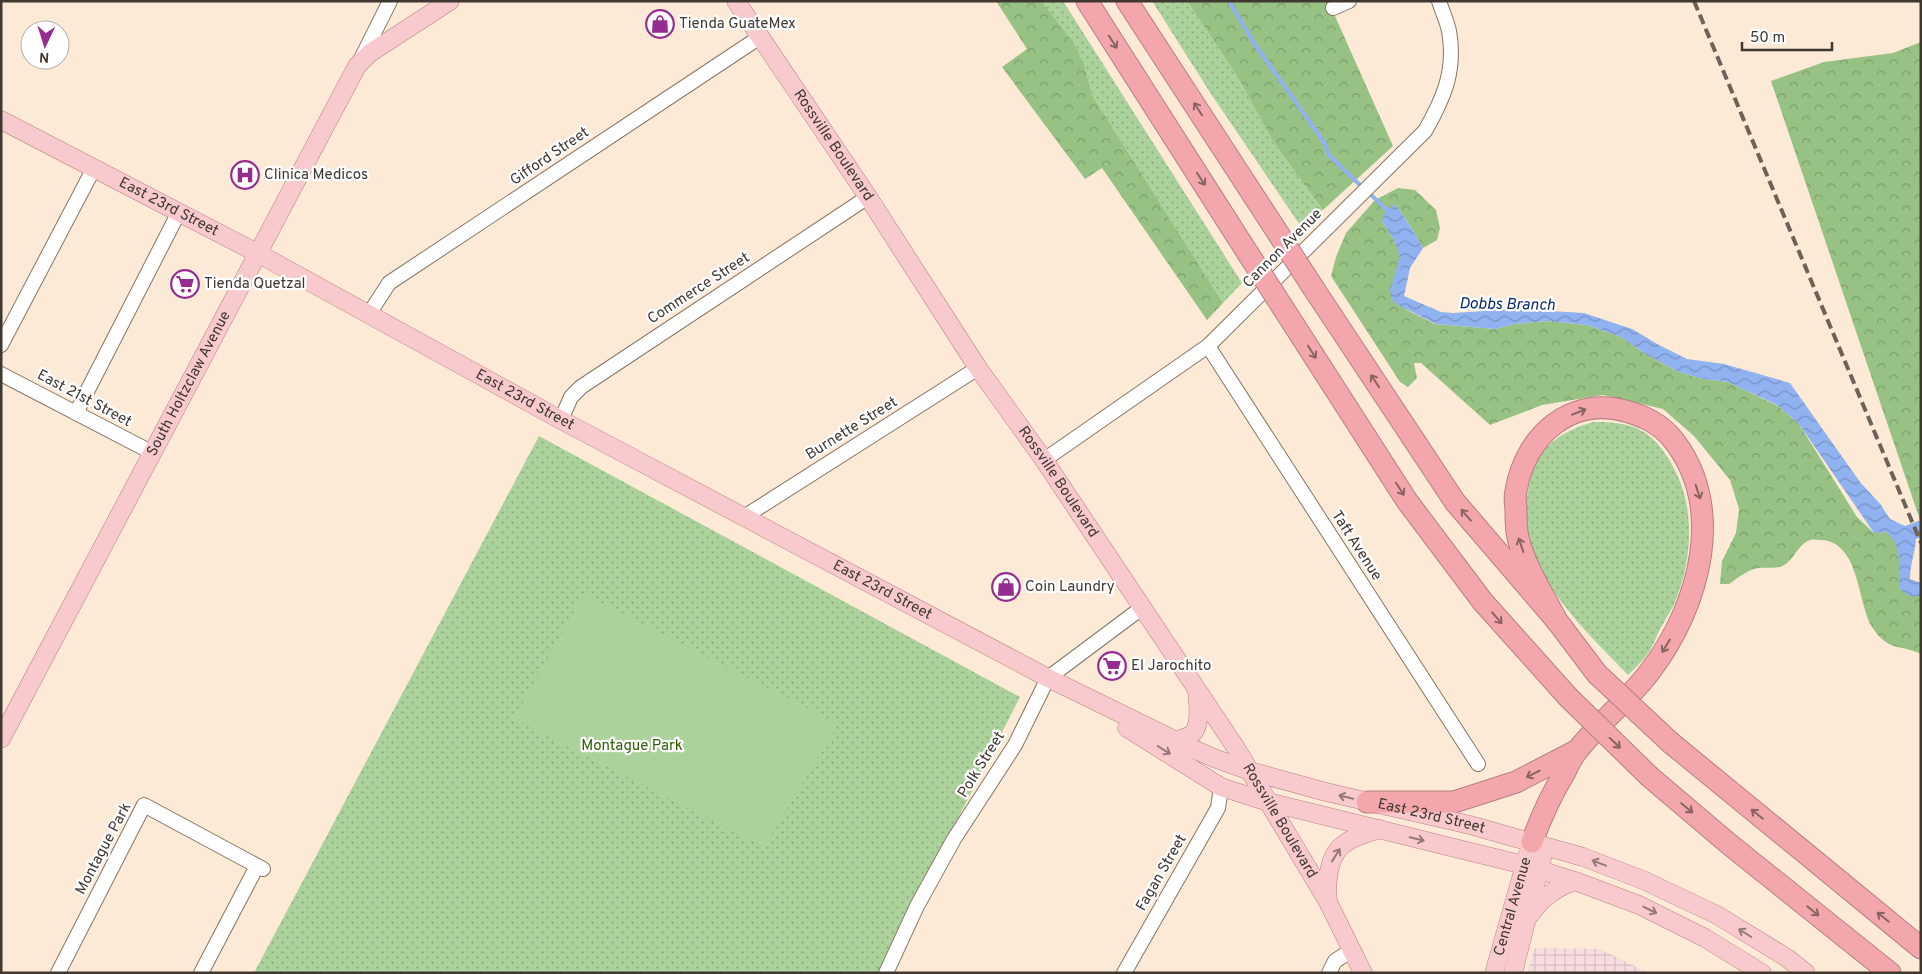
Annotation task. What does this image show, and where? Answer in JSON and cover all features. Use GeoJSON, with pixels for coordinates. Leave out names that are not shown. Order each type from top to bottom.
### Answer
{"type":"FeatureCollection","features":[{"type":"Feature","properties":{"kind":"highway"},"geometry":{"type":"LineString","coordinates":[[1087,1],[1407,501],[1483,602],[1568,697],[1650,777],[1729,844],[1890,973]]}},
{"type":"Feature","properties":{"kind":"highway"},"geometry":{"type":"LineString","coordinates":[[1127,1],[1455,502],[1557,621],[1597,674],[1671,742],[1921,948]]}},
{"type":"Feature","properties":{"kind":"highway"},"geometry":{"type":"LineString","coordinates":[[1539,844],[1546,805],[1576,751],[1651,670],[1673,634],[1687,606],[1699,568],[1704,535],[1701,502],[1690,467],[1670,437],[1651,419],[1614,408],[1582,409],[1553,424],[1533,444],[1523,466],[1515,492],[1517,533],[1530,571],[1557,621]]}},
{"type":"Feature","properties":{"kind":"highway"},"geometry":{"type":"LineString","coordinates":[[1367,802],[1454,802],[1516,782],[1576,751]]}},
{"type":"Feature","properties":{"kind":"main road"},"geometry":{"type":"LineString","coordinates":[[357,66],[370,53],[450,1]]}},
{"type":"Feature","properties":{"kind":"main road","name":"Rossville Boulevard"},"geometry":{"type":"LineString","coordinates":[[736,1],[868,197],[978,368],[1044,460],[1144,607],[1250,771],[1328,902],[1363,973]]}},
{"type":"Feature","properties":{"kind":"main road","name":"South Holtzclaw Avenue"},"geometry":{"type":"LineString","coordinates":[[1,739],[357,66]]}},
{"type":"Feature","properties":{"kind":"main road","name":"East 23rd Street"},"geometry":{"type":"LineString","coordinates":[[1,120],[259,254],[561,420],[1048,678],[1214,758],[1250,771],[1539,844],[1583,858],[1643,880],[1717,915],[1787,958],[1806,973]]}},
{"type":"Feature","properties":{"kind":"main road","name":"East 23rd Street"},"geometry":{"type":"LineString","coordinates":[[1048,678],[1221,786],[1268,802],[1532,868],[1575,881],[1648,909],[1705,938],[1762,973]]}},
{"type":"Feature","properties":{"kind":"main road"},"geometry":{"type":"LineString","coordinates":[[1176,740],[1189,736],[1195,731],[1198,715],[1197,690]]}},
{"type":"Feature","properties":{"kind":"main road"},"geometry":{"type":"LineString","coordinates":[[1328,902],[1326,884],[1331,865],[1343,844],[1380,829]]}},
{"type":"Feature","properties":{"kind":"main road","name":"Central Avenue"},"geometry":{"type":"LineString","coordinates":[[1494,973],[1539,844]]}},
{"type":"Feature","properties":{"kind":"main road","name":"Central Avenue"},"geometry":{"type":"LineString","coordinates":[[1513,973],[1526,919],[1532,868]]}},
{"type":"Feature","properties":{"kind":"main road"},"geometry":{"type":"LineString","coordinates":[[1526,919],[1548,895],[1560,887],[1575,881]]}},
{"type":"Feature","properties":{"kind":"street","name":"South Holtzclaw Avenue"},"geometry":{"type":"LineString","coordinates":[[357,66],[390,1]]}},
{"type":"Feature","properties":{"kind":"street"},"geometry":{"type":"LineString","coordinates":[[1333,8],[1349,1]]}},
{"type":"Feature","properties":{"kind":"street","name":"Cannon Avenue"},"geometry":{"type":"LineString","coordinates":[[1044,460],[1208,346],[1425,131],[1438,109],[1447,87],[1452,57],[1449,30],[1439,1]]}},
{"type":"Feature","properties":{"kind":"street","name":"Gifford Street"},"geometry":{"type":"LineString","coordinates":[[369,314],[389,283],[760,37]]}},
{"type":"Feature","properties":{"kind":"street"},"geometry":{"type":"LineString","coordinates":[[1,345],[94,168]]}},
{"type":"Feature","properties":{"kind":"street","name":"Commerce Street"},"geometry":{"type":"LineString","coordinates":[[561,420],[571,397],[581,387],[868,197]]}},
{"type":"Feature","properties":{"kind":"street"},"geometry":{"type":"LineString","coordinates":[[76,413],[179,212]]}},
{"type":"Feature","properties":{"kind":"street","name":"Taft Avenue"},"geometry":{"type":"LineString","coordinates":[[1208,346],[1478,764]]}},
{"type":"Feature","properties":{"kind":"street","name":"Burnette Street"},"geometry":{"type":"LineString","coordinates":[[744,517],[978,368]]}},
{"type":"Feature","properties":{"kind":"street","name":"East 21st Street"},"geometry":{"type":"LineString","coordinates":[[1,374],[152,453]]}},
{"type":"Feature","properties":{"kind":"street","name":"Polk Street"},"geometry":{"type":"LineString","coordinates":[[886,973],[917,906],[950,847],[1015,744],[1048,678],[1144,607]]}},
{"type":"Feature","properties":{"kind":"street","name":"Fagan Street"},"geometry":{"type":"LineString","coordinates":[[1124,973],[1218,808],[1221,786]]}},
{"type":"Feature","properties":{"kind":"street","name":"Montague Park"},"geometry":{"type":"LineString","coordinates":[[58,973],[144,805],[260,868],[201,973]]}},
{"type":"Feature","properties":{"kind":"street"},"geometry":{"type":"LineString","coordinates":[[1329,973],[1335,961],[1352,950]]}},
{"type":"Feature","properties":{"kind":"shaded area"},"geometry":{"type":"Polygon","coordinates":[[[1535,948],[1600,949],[1649,973],[1527,973],[1535,948]]]}},
{"type":"Feature","properties":{"kind":"green space"},"geometry":{"type":"Polygon","coordinates":[[[996,1],[1041,1],[1073,42],[1085,67],[1092,95],[1223,303],[1207,320],[1102,168],[1085,179],[1002,67],[1027,49],[996,1]]]}},
{"type":"Feature","properties":{"kind":"green space"},"geometry":{"type":"Polygon","coordinates":[[[1041,1],[1063,1],[1242,283],[1223,303],[1092,95],[1085,67],[1041,1]]]}},
{"type":"Feature","properties":{"kind":"green space"},"geometry":{"type":"Polygon","coordinates":[[[1152,1],[1187,1],[1237,76],[1274,143],[1323,210],[1302,228],[1211,94],[1152,1]]]}},
{"type":"Feature","properties":{"kind":"green space"},"geometry":{"type":"Polygon","coordinates":[[[1187,1],[1336,1],[1335,16],[1393,146],[1323,210],[1274,143],[1237,76],[1187,1]]]}},
{"type":"Feature","properties":{"kind":"green space"},"geometry":{"type":"Polygon","coordinates":[[[1921,42],[1920,520],[1771,81],[1824,62],[1893,53],[1921,42]]]}},
{"type":"Feature","properties":{"kind":"green space"},"geometry":{"type":"Polygon","coordinates":[[[1398,188],[1415,190],[1436,210],[1440,228],[1437,240],[1423,248],[1396,205],[1382,221],[1395,242],[1400,260],[1395,290],[1390,287],[1407,310],[1435,324],[1495,329],[1514,324],[1547,321],[1587,325],[1621,337],[1647,355],[1677,371],[1702,379],[1728,382],[1778,406],[1799,424],[1857,517],[1874,533],[1886,532],[1893,537],[1909,596],[1921,596],[1921,654],[1889,644],[1878,635],[1867,616],[1850,562],[1843,551],[1834,543],[1810,540],[1802,545],[1790,561],[1782,566],[1751,570],[1729,584],[1720,584],[1722,561],[1736,533],[1739,509],[1730,480],[1694,436],[1663,409],[1603,395],[1542,405],[1490,425],[1421,363],[1414,363],[1417,378],[1408,387],[1400,382],[1331,276],[1336,257],[1346,233],[1375,200],[1398,188]]]}},
{"type":"Feature","properties":{"kind":"green space"},"geometry":{"type":"Polygon","coordinates":[[[1593,422],[1619,423],[1630,426],[1639,429],[1656,442],[1664,451],[1679,479],[1685,496],[1688,514],[1688,550],[1681,585],[1675,602],[1648,653],[1628,675],[1594,640],[1560,600],[1545,578],[1534,555],[1527,531],[1526,507],[1529,485],[1537,461],[1550,444],[1559,437],[1593,422]]]}},
{"type":"Feature","properties":{"kind":"green space","name":"Montague Park"},"geometry":{"type":"Polygon","coordinates":[[[539,436],[1020,697],[879,973],[254,973],[539,436]]]}},
{"type":"Feature","properties":{"kind":"green space"},"geometry":{"type":"Polygon","coordinates":[[[584,594],[838,724],[764,847],[514,719],[584,594]]]}},
{"type":"Feature","properties":{"kind":"water"},"geometry":{"type":"Polygon","coordinates":[[[1396,205],[1423,248],[1410,268],[1404,296],[1441,312],[1515,309],[1584,313],[1632,329],[1687,359],[1724,364],[1790,383],[1860,482],[1881,505],[1890,519],[1905,526],[1921,520],[1921,537],[1916,539],[1910,579],[1921,583],[1921,596],[1909,596],[1899,588],[1898,550],[1891,537],[1886,532],[1874,533],[1799,424],[1777,405],[1728,382],[1702,379],[1677,371],[1647,355],[1621,337],[1587,325],[1547,321],[1514,324],[1495,329],[1436,324],[1398,305],[1391,299],[1390,287],[1395,290],[1399,254],[1395,242],[1382,221],[1386,209],[1396,205]]]}},
{"type":"Feature","properties":{"kind":"waterway","name":"Dobbs Branch"},"geometry":{"type":"LineString","coordinates":[[1229,1],[1254,43],[1324,142],[1329,155],[1363,188]]}},
{"type":"Feature","properties":{"kind":"waterway","name":"Dobbs Branch"},"geometry":{"type":"LineString","coordinates":[[1368,192],[1388,211]]}},
{"type":"Feature","properties":{"kind":"waterway","name":"Dobbs Branch"},"geometry":{"type":"LineString","coordinates":[[1395,293],[1393,289],[1401,259]]}},
{"type":"Feature","properties":{"kind":"railway"},"geometry":{"type":"LineString","coordinates":[[1694,1],[1921,543]]}},
{"type":"Feature","properties":{"kind":"place","name":"Tienda GuateMex"},"geometry":{"type":"Point","coordinates":[660,24]}},
{"type":"Feature","properties":{"kind":"place","name":"Clinica Medicos"},"geometry":{"type":"Point","coordinates":[245,175]}},
{"type":"Feature","properties":{"kind":"place","name":"Tienda Quetzal"},"geometry":{"type":"Point","coordinates":[185,284]}},
{"type":"Feature","properties":{"kind":"place","name":"Coin Laundry"},"geometry":{"type":"Point","coordinates":[1006,587]}},
{"type":"Feature","properties":{"kind":"place","name":"El Jarochito"},"geometry":{"type":"Point","coordinates":[1112,666]}}]}
